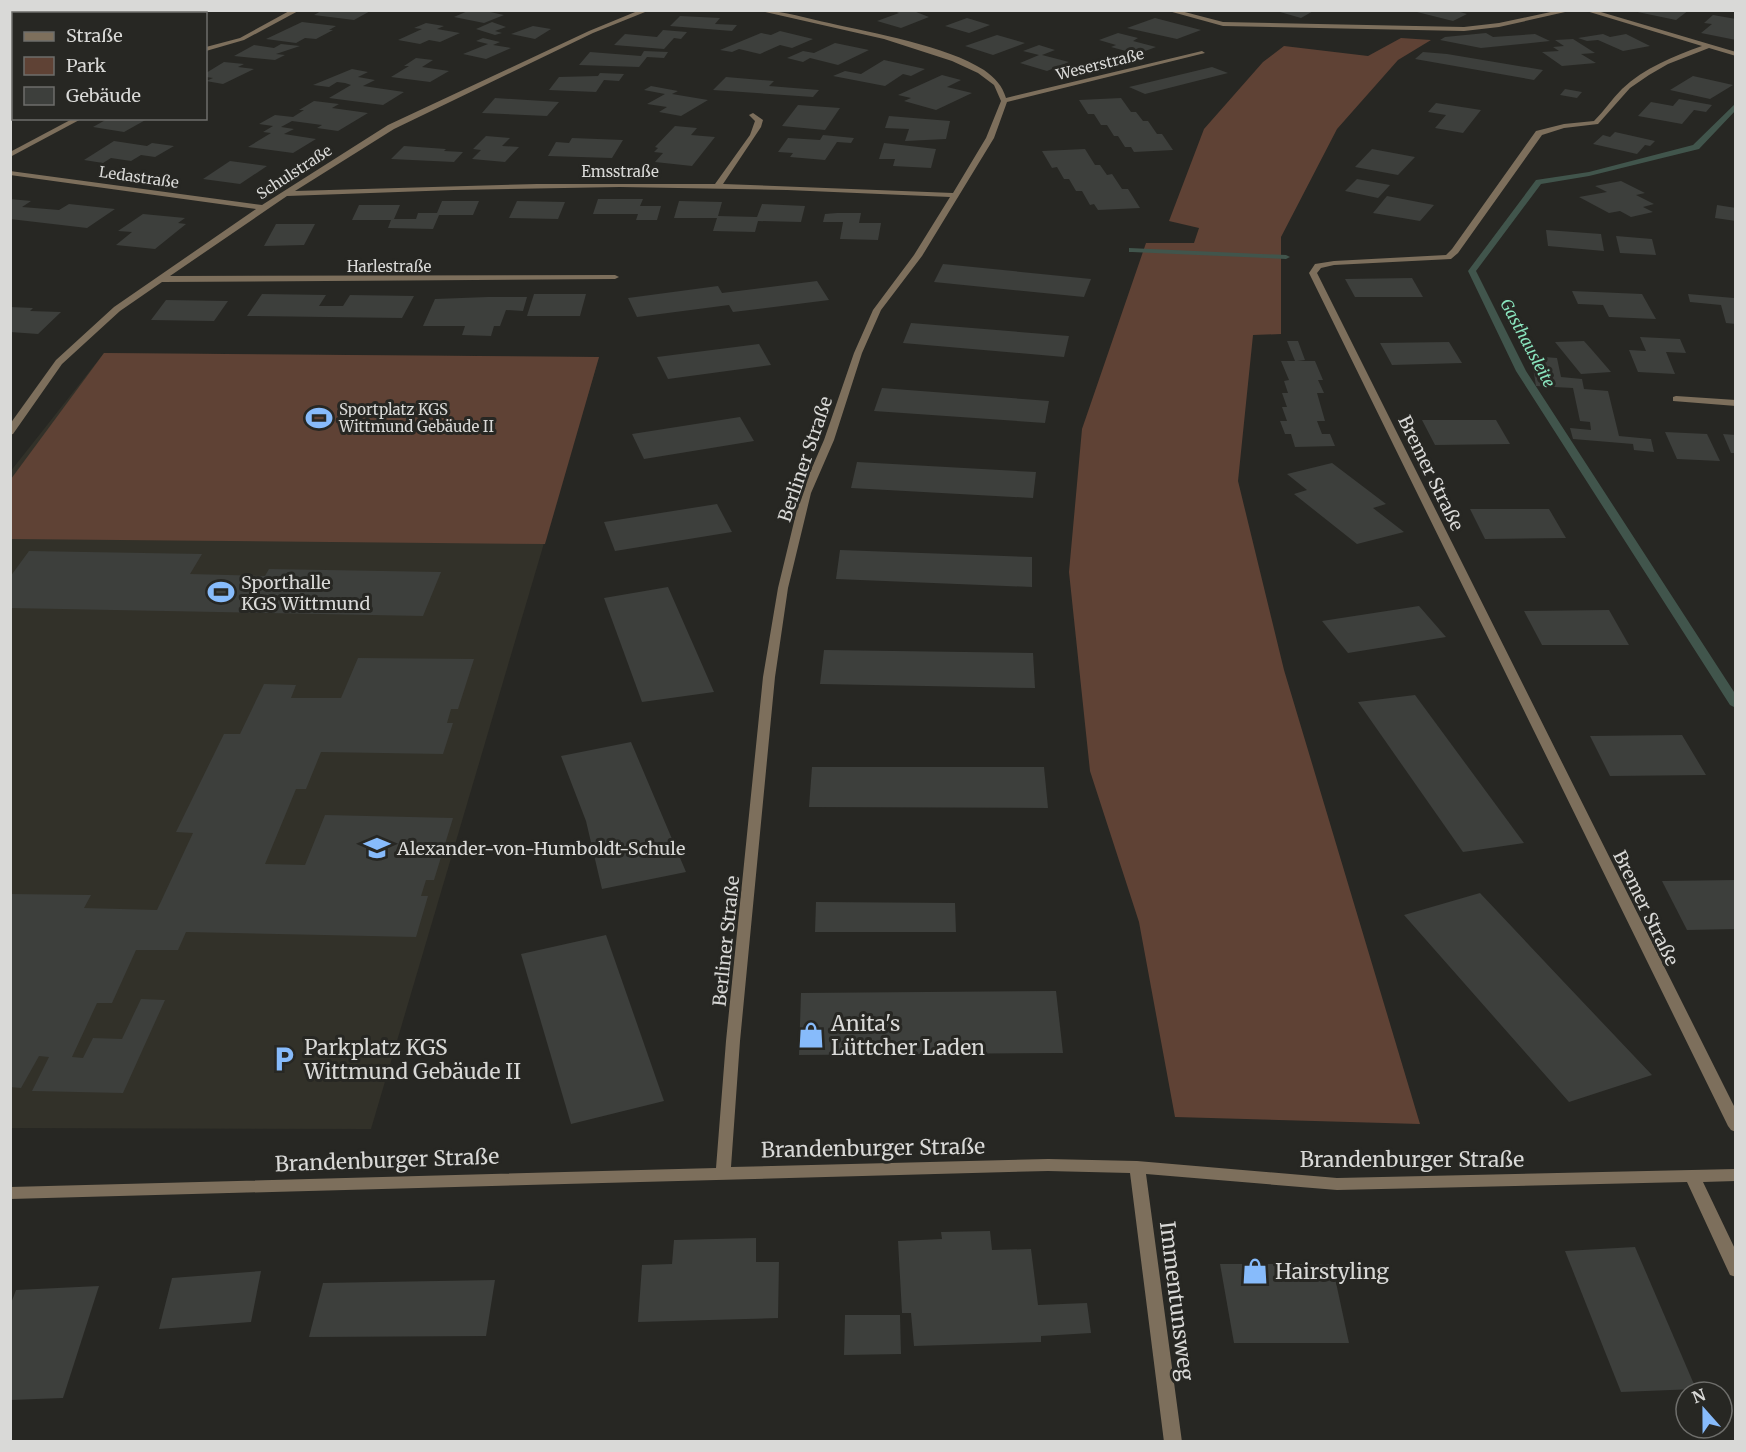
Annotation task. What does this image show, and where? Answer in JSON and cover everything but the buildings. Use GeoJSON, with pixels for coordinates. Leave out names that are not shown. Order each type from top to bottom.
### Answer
{"type":"FeatureCollection","features":[{"type":"Feature","properties":{"kind":"street"},"geometry":{"type":"LineString","coordinates":[[207,49],[242,39],[297,10]]}},
{"type":"Feature","properties":{"kind":"street","name":"Schulstraße"},"geometry":{"type":"LineString","coordinates":[[10,432],[59,362],[117,309],[263,208],[391,127],[591,32],[647,10]]}},
{"type":"Feature","properties":{"kind":"street"},"geometry":{"type":"LineString","coordinates":[[759,10],[886,38],[944,55],[977,68],[997,84],[1004,101]]}},
{"type":"Feature","properties":{"kind":"street"},"geometry":{"type":"LineString","coordinates":[[1168,10],[1223,24],[1464,29],[1499,25],[1571,10]]}},
{"type":"Feature","properties":{"kind":"street"},"geometry":{"type":"LineString","coordinates":[[1586,10],[1736,54]]}},
{"type":"Feature","properties":{"kind":"street","name":"Bremer Straße"},"geometry":{"type":"LineString","coordinates":[[1708,46],[1645,74],[1626,89],[1596,123],[1564,126],[1539,133],[1498,194],[1455,251],[1448,256],[1334,263],[1318,266],[1313,273],[1736,1126]]}},
{"type":"Feature","properties":{"kind":"street","name":"Weserstraße"},"geometry":{"type":"LineString","coordinates":[[1004,101],[1202,53]]}},
{"type":"Feature","properties":{"kind":"street","name":"Berliner Straße"},"geometry":{"type":"LineString","coordinates":[[723,1173],[769,677],[783,588],[806,493],[829,440],[858,353],[877,310],[918,256],[990,138],[1004,101]]}},
{"type":"Feature","properties":{"kind":"street"},"geometry":{"type":"LineString","coordinates":[[718,185],[726,168],[758,130],[759,120],[753,115]]}},
{"type":"Feature","properties":{"kind":"street"},"geometry":{"type":"LineString","coordinates":[[10,155],[77,120]]}},
{"type":"Feature","properties":{"kind":"street","name":"Ledastraße"},"geometry":{"type":"LineString","coordinates":[[10,173],[263,208]]}},
{"type":"Feature","properties":{"kind":"street","name":"Emsstraße"},"geometry":{"type":"LineString","coordinates":[[286,194],[489,185],[718,185],[954,195]]}},
{"type":"Feature","properties":{"kind":"street","name":"Harlestraße"},"geometry":{"type":"LineString","coordinates":[[162,279],[615,277]]}},
{"type":"Feature","properties":{"kind":"street"},"geometry":{"type":"LineString","coordinates":[[1676,399],[1736,403]]}},
{"type":"Feature","properties":{"kind":"street","name":"Brandenburger Straße"},"geometry":{"type":"LineString","coordinates":[[10,1193],[1048,1165],[1137,1167],[1337,1184],[1736,1175]]}},
{"type":"Feature","properties":{"kind":"street","name":"Immentunsweg"},"geometry":{"type":"LineString","coordinates":[[1137,1167],[1173,1442]]}},
{"type":"Feature","properties":{"kind":"street"},"geometry":{"type":"LineString","coordinates":[[1692,1176],[1736,1270]]}},
{"type":"Feature","properties":{"kind":"shaded area"},"geometry":{"type":"Polygon","coordinates":[[[104,353],[599,357],[371,1129],[11,1128],[10,472],[104,353]]]}},
{"type":"Feature","properties":{"kind":"green space"},"geometry":{"type":"Polygon","coordinates":[[[1401,38],[1431,40],[1398,60],[1337,129],[1281,237],[1281,334],[1253,335],[1238,481],[1284,670],[1420,1124],[1175,1117],[1139,922],[1090,771],[1069,572],[1082,429],[1146,243],[1194,243],[1199,228],[1169,221],[1204,129],[1263,62],[1284,46],[1368,56],[1401,38]]]}},
{"type":"Feature","properties":{"kind":"green space","name":"Sportplatz KGS Wittmund Gebäude II"},"geometry":{"type":"Polygon","coordinates":[[[104,353],[599,357],[545,544],[11,539],[11,479],[104,353]]]}},
{"type":"Feature","properties":{"kind":"waterway","name":"Gasthausleite"},"geometry":{"type":"LineString","coordinates":[[1736,105],[1696,147],[1589,174],[1539,182],[1472,271],[1521,371],[1736,705]]}},
{"type":"Feature","properties":{"kind":"waterway"},"geometry":{"type":"LineString","coordinates":[[1132,250],[1286,257]]}},
{"type":"Feature","properties":{"kind":"place","name":"Sportplatz KGS Wittmund Gebäude II"},"geometry":{"type":"Point","coordinates":[319,418]}},
{"type":"Feature","properties":{"kind":"place","name":"Sporthalle KGS Wittmund"},"geometry":{"type":"Point","coordinates":[221,592]}},
{"type":"Feature","properties":{"kind":"place","name":"Alexander-von-Humboldt-Schule"},"geometry":{"type":"Point","coordinates":[377,848]}},
{"type":"Feature","properties":{"kind":"place","name":"Anita's Lüttcher Laden"},"geometry":{"type":"Point","coordinates":[811,1035]}},
{"type":"Feature","properties":{"kind":"place","name":"Parkplatz KGS Wittmund Gebäude II"},"geometry":{"type":"Point","coordinates":[284,1059]}},
{"type":"Feature","properties":{"kind":"place","name":"Hairstyling"},"geometry":{"type":"Point","coordinates":[1255,1271]}}]}
